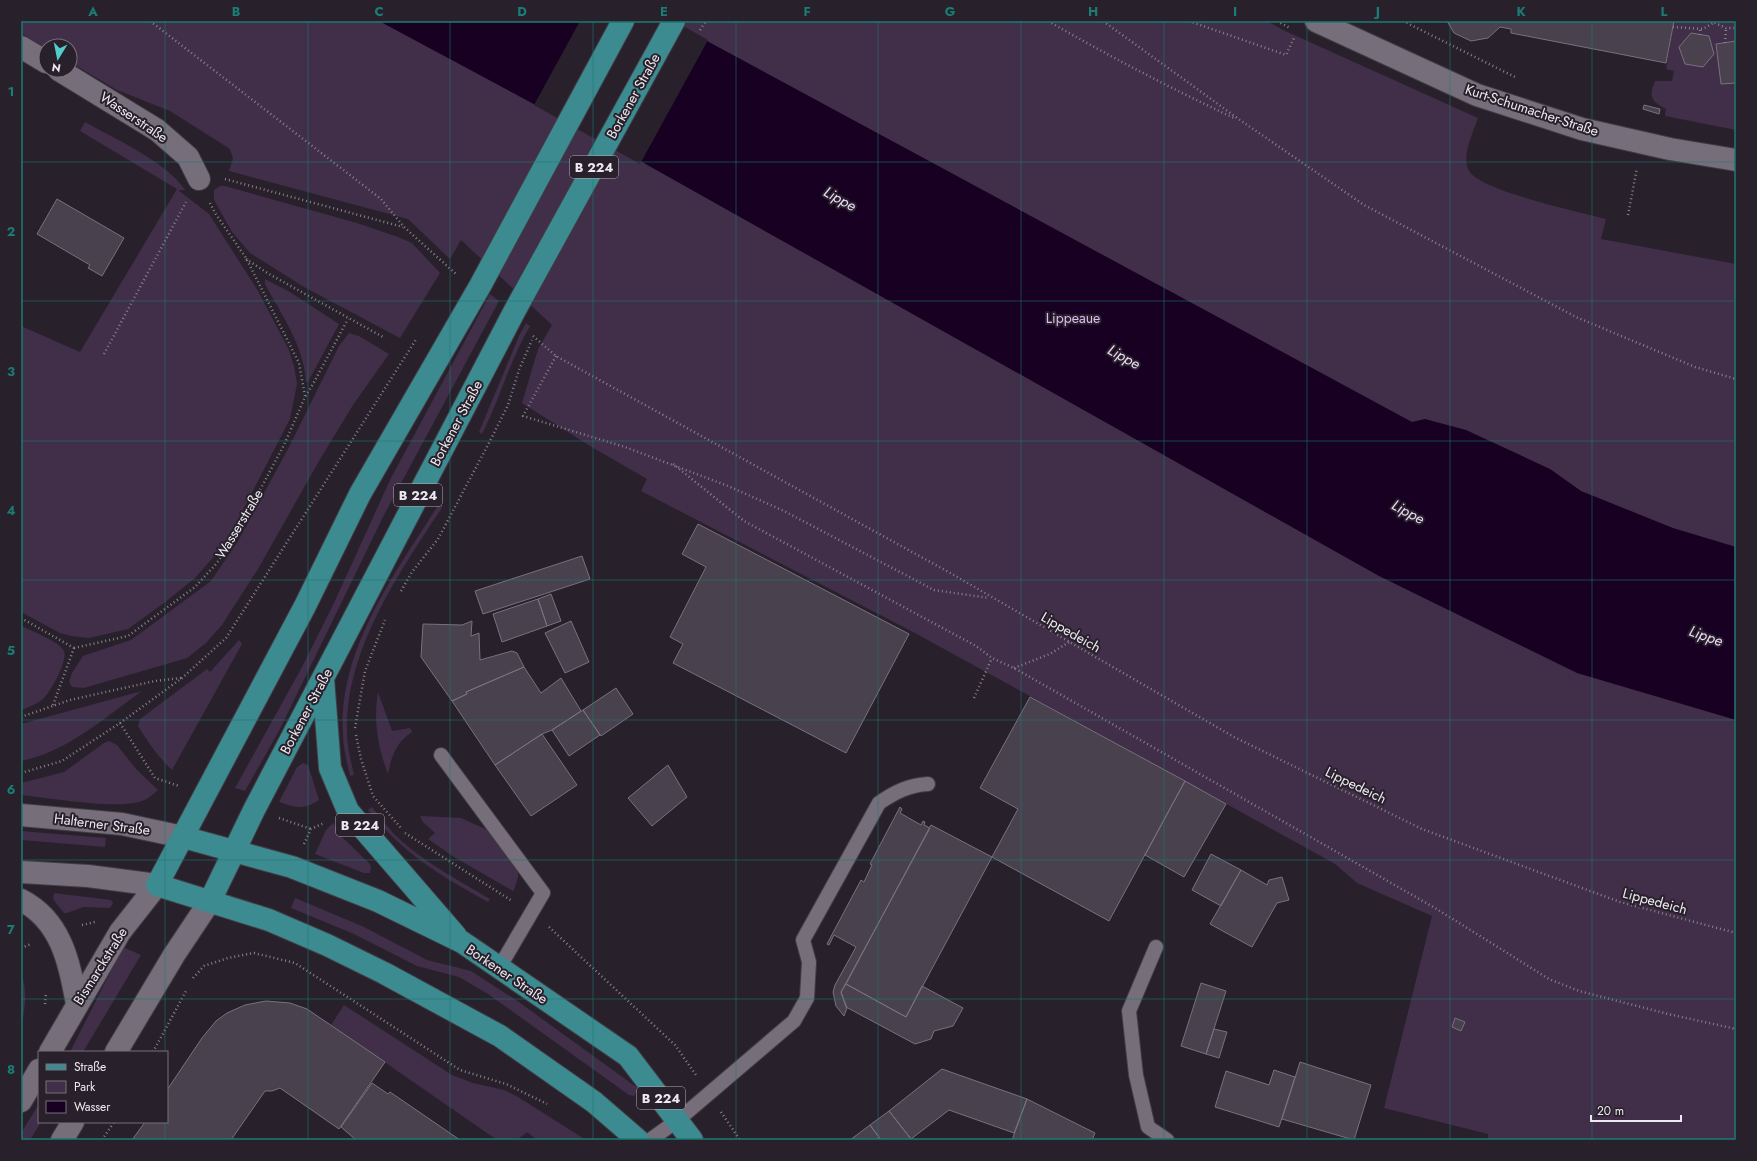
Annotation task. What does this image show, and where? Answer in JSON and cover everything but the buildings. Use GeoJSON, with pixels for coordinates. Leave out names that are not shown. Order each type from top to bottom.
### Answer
{"type":"FeatureCollection","features":[{"type":"Feature","properties":{"kind":"main road","name":"B 224"},"geometry":{"type":"LineString","coordinates":[[157,885],[305,606],[360,494],[480,286],[623,21]]}},
{"type":"Feature","properties":{"kind":"main road","name":"Borkener Straße"},"geometry":{"type":"LineString","coordinates":[[210,901],[254,810],[514,312],[674,21]]}},
{"type":"Feature","properties":{"kind":"main road","name":"B 224"},"geometry":{"type":"LineString","coordinates":[[324,678],[330,768],[348,811],[462,942]]}},
{"type":"Feature","properties":{"kind":"main road","name":"Borkener Straße"},"geometry":{"type":"LineString","coordinates":[[183,837],[292,867],[378,901],[462,942],[628,1056],[692,1140]]}},
{"type":"Feature","properties":{"kind":"main road"},"geometry":{"type":"LineString","coordinates":[[157,885],[269,920],[327,944],[475,1021],[500,1036],[594,1102],[638,1140]]}},
{"type":"Feature","properties":{"kind":"street","name":"Kurt-Schumacher-Straße"},"geometry":{"type":"LineString","coordinates":[[1316,21],[1477,95],[1582,129],[1670,149],[1736,160]]}},
{"type":"Feature","properties":{"kind":"street"},"geometry":{"type":"LineString","coordinates":[[21,47],[38,57]]}},
{"type":"Feature","properties":{"kind":"street","name":"Wasserstraße"},"geometry":{"type":"LineString","coordinates":[[72,78],[157,130],[188,157],[199,179]]}},
{"type":"Feature","properties":{"kind":"street","name":"Halterner Straße"},"geometry":{"type":"LineString","coordinates":[[21,815],[122,824],[183,837]]}},
{"type":"Feature","properties":{"kind":"street"},"geometry":{"type":"LineString","coordinates":[[21,872],[88,876],[157,885]]}},
{"type":"Feature","properties":{"kind":"street","name":"Bismarckstraße"},"geometry":{"type":"LineString","coordinates":[[51,1051],[120,932],[157,885]]}},
{"type":"Feature","properties":{"kind":"street"},"geometry":{"type":"LineString","coordinates":[[21,900],[29,904],[57,931],[69,966],[77,1004]]}},
{"type":"Feature","properties":{"kind":"street"},"geometry":{"type":"LineString","coordinates":[[117,1051],[174,955],[210,901]]}},
{"type":"Feature","properties":{"kind":"street"},"geometry":{"type":"LineString","coordinates":[[21,1101],[38,1072]]}},
{"type":"Feature","properties":{"kind":"street"},"geometry":{"type":"LineString","coordinates":[[62,1140],[72,1123]]}},
{"type":"Feature","properties":{"kind":"lane"},"geometry":{"type":"LineString","coordinates":[[442,756],[543,893],[499,968]]}},
{"type":"Feature","properties":{"kind":"lane"},"geometry":{"type":"LineString","coordinates":[[650,1140],[678,1120],[794,1021],[807,998],[809,962],[803,940],[879,803],[896,792],[908,787],[928,784]]}},
{"type":"Feature","properties":{"kind":"lane"},"geometry":{"type":"LineString","coordinates":[[1156,947],[1129,1011],[1136,1076],[1148,1127],[1167,1140]]}},
{"type":"Feature","properties":{"kind":"path"},"geometry":{"type":"LineString","coordinates":[[150,21],[381,199],[404,227],[457,275]]}},
{"type":"Feature","properties":{"kind":"path"},"geometry":{"type":"LineString","coordinates":[[1048,21],[1178,91],[1240,120]]}},
{"type":"Feature","properties":{"kind":"path"},"geometry":{"type":"LineString","coordinates":[[1104,21],[1240,120],[1364,205],[1569,313],[1695,367],[1736,379]]}},
{"type":"Feature","properties":{"kind":"path"},"geometry":{"type":"LineString","coordinates":[[1189,21],[1286,55],[1297,32]]}},
{"type":"Feature","properties":{"kind":"path"},"geometry":{"type":"LineString","coordinates":[[1403,21],[1516,78]]}},
{"type":"Feature","properties":{"kind":"path"},"geometry":{"type":"LineString","coordinates":[[1673,27],[1703,29],[1712,22],[1726,28],[1736,28]]}},
{"type":"Feature","properties":{"kind":"path"},"geometry":{"type":"LineString","coordinates":[[1725,43],[1726,28]]}},
{"type":"Feature","properties":{"kind":"path"},"geometry":{"type":"LineString","coordinates":[[1700,29],[1700,35]]}},
{"type":"Feature","properties":{"kind":"path"},"geometry":{"type":"LineString","coordinates":[[1628,215],[1638,161]]}},
{"type":"Feature","properties":{"kind":"path"},"geometry":{"type":"LineString","coordinates":[[199,179],[228,179],[404,227]]}},
{"type":"Feature","properties":{"kind":"path"},"geometry":{"type":"LineString","coordinates":[[199,179],[214,213],[246,258],[299,364],[305,397]]}},
{"type":"Feature","properties":{"kind":"path"},"geometry":{"type":"LineString","coordinates":[[104,354],[199,179]]}},
{"type":"Feature","properties":{"kind":"path"},"geometry":{"type":"LineString","coordinates":[[246,258],[269,274],[383,337]]}},
{"type":"Feature","properties":{"kind":"path"},"geometry":{"type":"LineString","coordinates":[[453,282],[462,270]]}},
{"type":"Feature","properties":{"kind":"path","name":"Wasserstraße"},"geometry":{"type":"LineString","coordinates":[[74,648],[128,636],[195,587],[232,542],[284,445],[305,397],[314,384],[348,319]]}},
{"type":"Feature","properties":{"kind":"path"},"geometry":{"type":"LineString","coordinates":[[21,773],[62,761],[120,723],[182,678],[226,638],[418,335]]}},
{"type":"Feature","properties":{"kind":"path","name":"Lippedeich"},"geometry":{"type":"LineString","coordinates":[[400,592],[412,572],[438,538],[490,441],[508,405],[519,370],[533,336],[556,356],[952,574],[991,598],[1234,736],[1422,829],[1620,902],[1736,933]]}},
{"type":"Feature","properties":{"kind":"path"},"geometry":{"type":"LineString","coordinates":[[556,356],[524,416],[625,447],[673,464],[784,511],[934,590],[991,598]]}},
{"type":"Feature","properties":{"kind":"path"},"geometry":{"type":"LineString","coordinates":[[673,464],[744,521],[976,646],[992,658],[1014,668],[1435,908],[1549,979],[1579,991],[1668,1014],[1736,1029]]}},
{"type":"Feature","properties":{"kind":"path"},"geometry":{"type":"LineString","coordinates":[[388,613],[365,671],[355,729],[361,760],[374,796],[406,834],[552,928],[675,1045],[740,1140]]}},
{"type":"Feature","properties":{"kind":"path"},"geometry":{"type":"LineString","coordinates":[[21,618],[74,648],[53,705]]}},
{"type":"Feature","properties":{"kind":"path"},"geometry":{"type":"LineString","coordinates":[[1014,668],[1050,654],[1069,642]]}},
{"type":"Feature","properties":{"kind":"path"},"geometry":{"type":"LineString","coordinates":[[974,698],[992,658]]}},
{"type":"Feature","properties":{"kind":"path"},"geometry":{"type":"LineString","coordinates":[[21,717],[53,705],[155,681],[182,678]]}},
{"type":"Feature","properties":{"kind":"path"},"geometry":{"type":"LineString","coordinates":[[193,979],[204,966],[228,958],[254,953],[295,963],[460,1070],[506,1084],[551,1106]]}},
{"type":"Feature","properties":{"kind":"path"},"geometry":{"type":"LineString","coordinates":[[153,1051],[189,985]]}},
{"type":"Feature","properties":{"kind":"path"},"geometry":{"type":"LineString","coordinates":[[45,1010],[46,989]]}},
{"type":"Feature","properties":{"kind":"path"},"geometry":{"type":"LineString","coordinates":[[102,1140],[113,1123]]}},
{"type":"Feature","properties":{"kind":"green space","name":"Lippeaue"},"geometry":{"type":"Polygon","coordinates":[[[21,21],[1267,21],[1283,30],[1478,118],[1466,158],[1469,171],[1477,179],[1532,200],[1606,219],[1601,239],[1736,264],[1736,1140],[1488,1140],[1488,1134],[1384,1108],[1432,916],[1357,883],[1335,864],[913,632],[641,491],[647,479],[590,446],[522,403],[538,349],[552,325],[461,240],[450,259],[408,219],[229,171],[233,159],[230,149],[170,111],[117,90],[78,67],[78,38],[38,38],[38,43],[21,33],[21,21]]]}},
{"type":"Feature","properties":{"kind":"green space"},"geometry":{"type":"Polygon","coordinates":[[[1674,21],[1736,21],[1736,130],[1665,116],[1666,109],[1657,104],[1653,98],[1652,91],[1655,81],[1672,81],[1674,71],[1666,69],[1674,21]]]}},
{"type":"Feature","properties":{"kind":"green space"},"geometry":{"type":"Polygon","coordinates":[[[85,122],[140,152],[166,170],[185,190],[178,190],[209,214],[258,291],[289,350],[294,366],[297,384],[290,419],[226,543],[195,578],[128,629],[89,638],[60,633],[21,612],[21,326],[80,352],[177,189],[80,131],[85,122]]]}},
{"type":"Feature","properties":{"kind":"green space"},"geometry":{"type":"Polygon","coordinates":[[[220,186],[225,186],[357,223],[398,237],[412,243],[440,273],[400,338],[304,287],[250,253],[232,232],[214,200],[214,190],[220,186]]]}},
{"type":"Feature","properties":{"kind":"green space"},"geometry":{"type":"Polygon","coordinates":[[[265,279],[290,292],[339,324],[308,382],[306,382],[297,344],[265,284],[265,279]]]}},
{"type":"Feature","properties":{"kind":"green space"},"geometry":{"type":"Polygon","coordinates":[[[490,294],[499,301],[384,515],[279,731],[245,791],[235,788],[302,667],[333,605],[391,478],[490,294]]]}},
{"type":"Feature","properties":{"kind":"green space"},"geometry":{"type":"Polygon","coordinates":[[[526,323],[530,326],[517,352],[482,434],[479,432],[519,336],[526,323]]]}},
{"type":"Feature","properties":{"kind":"green space"},"geometry":{"type":"Polygon","coordinates":[[[349,333],[359,336],[389,354],[353,405],[319,461],[258,569],[222,625],[206,643],[187,658],[84,688],[72,687],[69,682],[72,673],[83,656],[131,640],[211,581],[238,541],[289,447],[339,346],[349,333]]]}},
{"type":"Feature","properties":{"kind":"green space"},"geometry":{"type":"Polygon","coordinates":[[[439,504],[443,506],[409,558],[378,614],[365,642],[355,672],[349,702],[347,733],[348,749],[354,775],[350,776],[344,750],[343,734],[344,703],[350,672],[360,642],[388,584],[439,504]]]}},
{"type":"Feature","properties":{"kind":"green space"},"geometry":{"type":"Polygon","coordinates":[[[21,626],[57,644],[64,651],[65,655],[58,676],[43,699],[30,707],[21,710],[21,626]]]}},
{"type":"Feature","properties":{"kind":"green space"},"geometry":{"type":"Polygon","coordinates":[[[239,640],[242,644],[172,770],[162,760],[138,726],[140,719],[207,669],[210,672],[239,640]]]}},
{"type":"Feature","properties":{"kind":"green space"},"geometry":{"type":"Polygon","coordinates":[[[142,691],[99,723],[69,742],[38,757],[21,761],[21,724],[142,691]]]}},
{"type":"Feature","properties":{"kind":"green space"},"geometry":{"type":"Polygon","coordinates":[[[378,692],[392,731],[410,728],[412,732],[402,740],[396,750],[388,774],[377,734],[376,713],[378,692]]]}},
{"type":"Feature","properties":{"kind":"green space"},"geometry":{"type":"Polygon","coordinates":[[[109,741],[117,745],[136,769],[158,790],[144,800],[127,804],[97,804],[21,795],[21,783],[64,772],[109,741]]]}},
{"type":"Feature","properties":{"kind":"green space"},"geometry":{"type":"Polygon","coordinates":[[[303,763],[308,765],[319,800],[304,807],[291,806],[279,802],[297,767],[303,763]]]}},
{"type":"Feature","properties":{"kind":"green space"},"geometry":{"type":"Polygon","coordinates":[[[372,807],[393,833],[404,843],[427,861],[490,899],[488,902],[438,873],[409,851],[381,825],[368,810],[372,807]]]}},
{"type":"Feature","properties":{"kind":"green space"},"geometry":{"type":"Polygon","coordinates":[[[420,816],[461,818],[492,832],[518,866],[518,877],[514,890],[513,891],[454,857],[428,839],[435,833],[423,822],[420,816]]]}},
{"type":"Feature","properties":{"kind":"green space"},"geometry":{"type":"Polygon","coordinates":[[[333,823],[342,837],[370,864],[370,873],[364,873],[315,854],[326,830],[333,823]]]}},
{"type":"Feature","properties":{"kind":"green space"},"geometry":{"type":"Polygon","coordinates":[[[21,831],[106,838],[105,847],[21,840],[21,831]]]}},
{"type":"Feature","properties":{"kind":"green space"},"geometry":{"type":"Polygon","coordinates":[[[54,893],[111,900],[113,903],[110,908],[84,907],[64,913],[53,899],[54,893]]]}},
{"type":"Feature","properties":{"kind":"green space"},"geometry":{"type":"Polygon","coordinates":[[[295,898],[362,926],[427,960],[471,971],[516,1000],[639,1089],[634,1096],[629,1095],[488,994],[459,977],[417,966],[354,934],[291,908],[295,898]]]}},
{"type":"Feature","properties":{"kind":"green space"},"geometry":{"type":"Polygon","coordinates":[[[123,947],[141,955],[84,1051],[71,1051],[123,947]]]}},
{"type":"Feature","properties":{"kind":"green space"},"geometry":{"type":"Polygon","coordinates":[[[21,973],[25,987],[25,1007],[21,1028],[21,973]]]}},
{"type":"Feature","properties":{"kind":"green space"},"geometry":{"type":"Polygon","coordinates":[[[344,1005],[452,1075],[473,1083],[504,1090],[518,1097],[586,1140],[537,1140],[527,1132],[517,1140],[497,1140],[331,1025],[344,1005]]]}},
{"type":"Feature","properties":{"kind":"green space"},"geometry":{"type":"Polygon","coordinates":[[[38,1106],[38,1123],[40,1123],[30,1140],[21,1140],[21,1133],[38,1106]]]}},
{"type":"Feature","properties":{"kind":"water","name":"Lippe"},"geometry":{"type":"Polygon","coordinates":[[[379,21],[670,21],[1412,422],[1425,419],[1466,430],[1550,469],[1581,491],[1673,528],[1736,547],[1736,720],[1577,673],[1379,576],[642,162],[379,21]]]}},
{"type":"Feature","properties":{"kind":"pier"},"geometry":{"type":"Polygon","coordinates":[[[580,21],[674,21],[708,40],[640,164],[534,105],[580,21]]]}}]}
